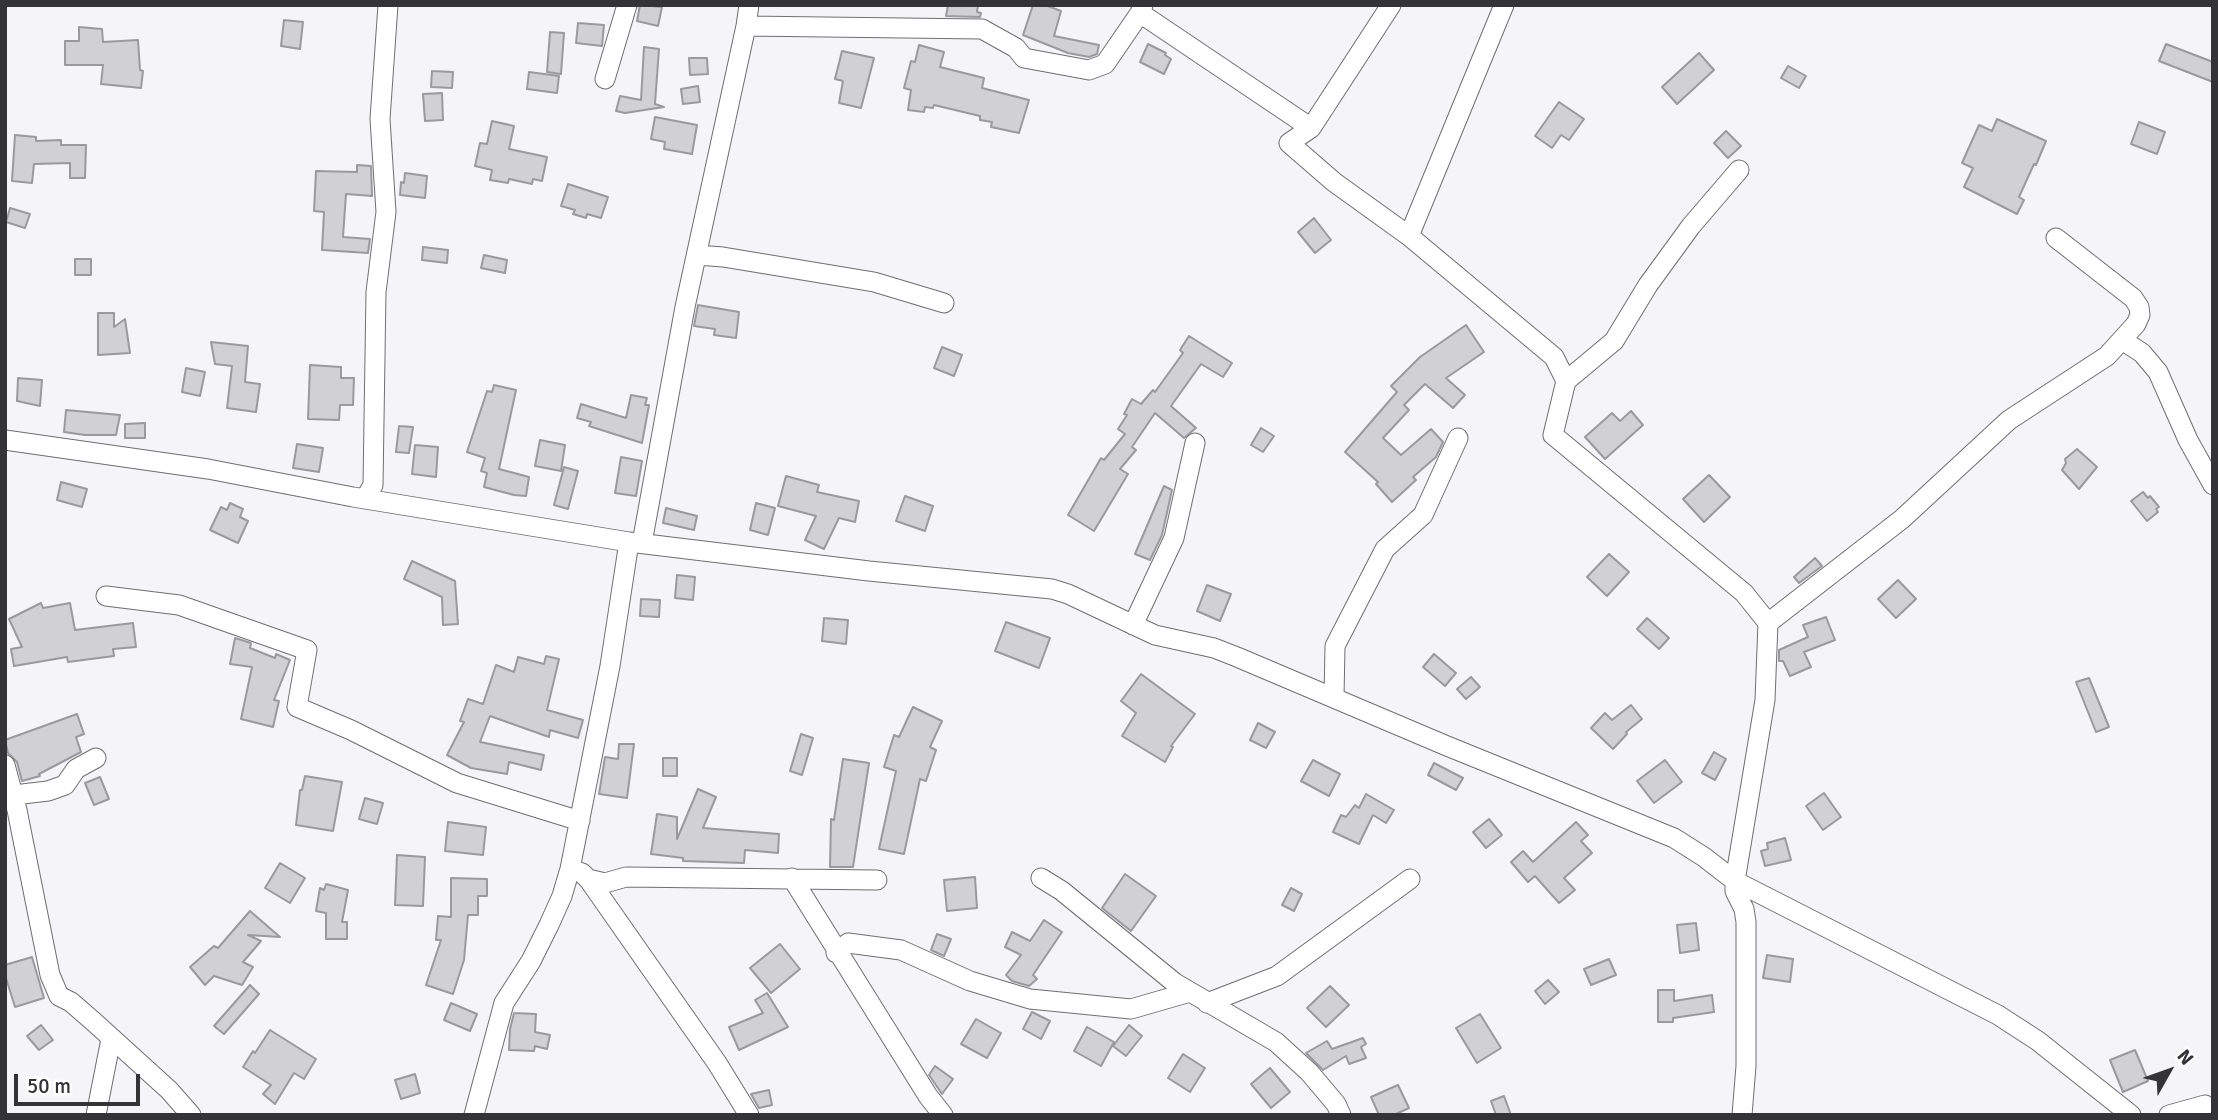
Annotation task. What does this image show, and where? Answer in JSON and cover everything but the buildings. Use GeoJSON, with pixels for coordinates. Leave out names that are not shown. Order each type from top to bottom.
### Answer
{"type":"FeatureCollection","features":[{"type":"Feature","properties":{"kind":"street"},"geometry":{"type":"LineString","coordinates":[[365,499],[373,485],[376,292],[386,212],[380,119],[388,5]]}},
{"type":"Feature","properties":{"kind":"street"},"geometry":{"type":"LineString","coordinates":[[606,79],[627,5]]}},
{"type":"Feature","properties":{"kind":"street"},"geometry":{"type":"LineString","coordinates":[[474,1115],[504,1003],[531,961],[562,896],[579,874],[580,821],[605,691],[749,5]]}},
{"type":"Feature","properties":{"kind":"street"},"geometry":{"type":"LineString","coordinates":[[1391,5],[1311,128],[1289,142],[1334,182],[1409,236],[1554,357],[1566,381]]}},
{"type":"Feature","properties":{"kind":"street"},"geometry":{"type":"LineString","coordinates":[[1409,236],[1504,5]]}},
{"type":"Feature","properties":{"kind":"street"},"geometry":{"type":"LineString","coordinates":[[746,26],[982,29],[1016,48],[1024,58],[1089,70],[1105,64],[1141,9],[1311,128]]}},
{"type":"Feature","properties":{"kind":"street"},"geometry":{"type":"LineString","coordinates":[[1738,170],[1690,226],[1648,285],[1614,341],[1566,381],[1553,435],[1744,593],[1768,623],[1765,700],[1735,881],[1735,891],[1744,909],[1746,922],[1746,1066],[1739,1114]]}},
{"type":"Feature","properties":{"kind":"street"},"geometry":{"type":"LineString","coordinates":[[1768,623],[1853,554],[1902,519],[2009,420],[2107,356],[2136,324],[2140,315],[2139,307],[2133,298],[2056,238]]}},
{"type":"Feature","properties":{"kind":"street"},"geometry":{"type":"LineString","coordinates":[[697,255],[874,282],[944,303]]}},
{"type":"Feature","properties":{"kind":"street"},"geometry":{"type":"LineString","coordinates":[[2122,340],[2142,353],[2158,372],[2188,440],[2213,485]]}},
{"type":"Feature","properties":{"kind":"street"},"geometry":{"type":"LineString","coordinates":[[1334,698],[1335,646],[1385,549],[1423,515],[1458,438]]}},
{"type":"Feature","properties":{"kind":"street"},"geometry":{"type":"LineString","coordinates":[[5,440],[208,469],[365,499],[636,543],[1068,594],[1155,635],[1214,648],[1460,752],[1674,838],[1735,881],[1998,1015],[2038,1041],[2132,1115]]}},
{"type":"Feature","properties":{"kind":"street"},"geometry":{"type":"LineString","coordinates":[[1133,625],[1174,538],[1195,443]]}},
{"type":"Feature","properties":{"kind":"street"},"geometry":{"type":"LineString","coordinates":[[106,596],[179,605],[307,650],[297,707],[351,730],[457,783],[580,821]]}},
{"type":"Feature","properties":{"kind":"street"},"geometry":{"type":"LineString","coordinates":[[12,805],[65,785],[76,769],[96,758]]}},
{"type":"Feature","properties":{"kind":"street"},"geometry":{"type":"LineString","coordinates":[[5,765],[50,975],[59,996],[71,1002],[169,1090],[191,1115]]}},
{"type":"Feature","properties":{"kind":"street"},"geometry":{"type":"LineString","coordinates":[[579,874],[605,883],[626,877],[877,880]]}},
{"type":"Feature","properties":{"kind":"street"},"geometry":{"type":"LineString","coordinates":[[579,874],[717,1063],[750,1115]]}},
{"type":"Feature","properties":{"kind":"street"},"geometry":{"type":"LineString","coordinates":[[792,878],[836,953],[943,1115]]}},
{"type":"Feature","properties":{"kind":"street"},"geometry":{"type":"LineString","coordinates":[[1041,878],[1062,891],[1175,983],[1276,1042],[1309,1072],[1336,1104],[1341,1115]]}},
{"type":"Feature","properties":{"kind":"street"},"geometry":{"type":"LineString","coordinates":[[836,953],[848,943],[901,950],[970,981],[1030,999],[1131,1009],[1198,998],[1277,976],[1410,879]]}},
{"type":"Feature","properties":{"kind":"street"},"geometry":{"type":"LineString","coordinates":[[96,1115],[111,1039]]}},
{"type":"Feature","properties":{"kind":"street"},"geometry":{"type":"LineString","coordinates":[[2169,1115],[2205,1105]]}}]}
